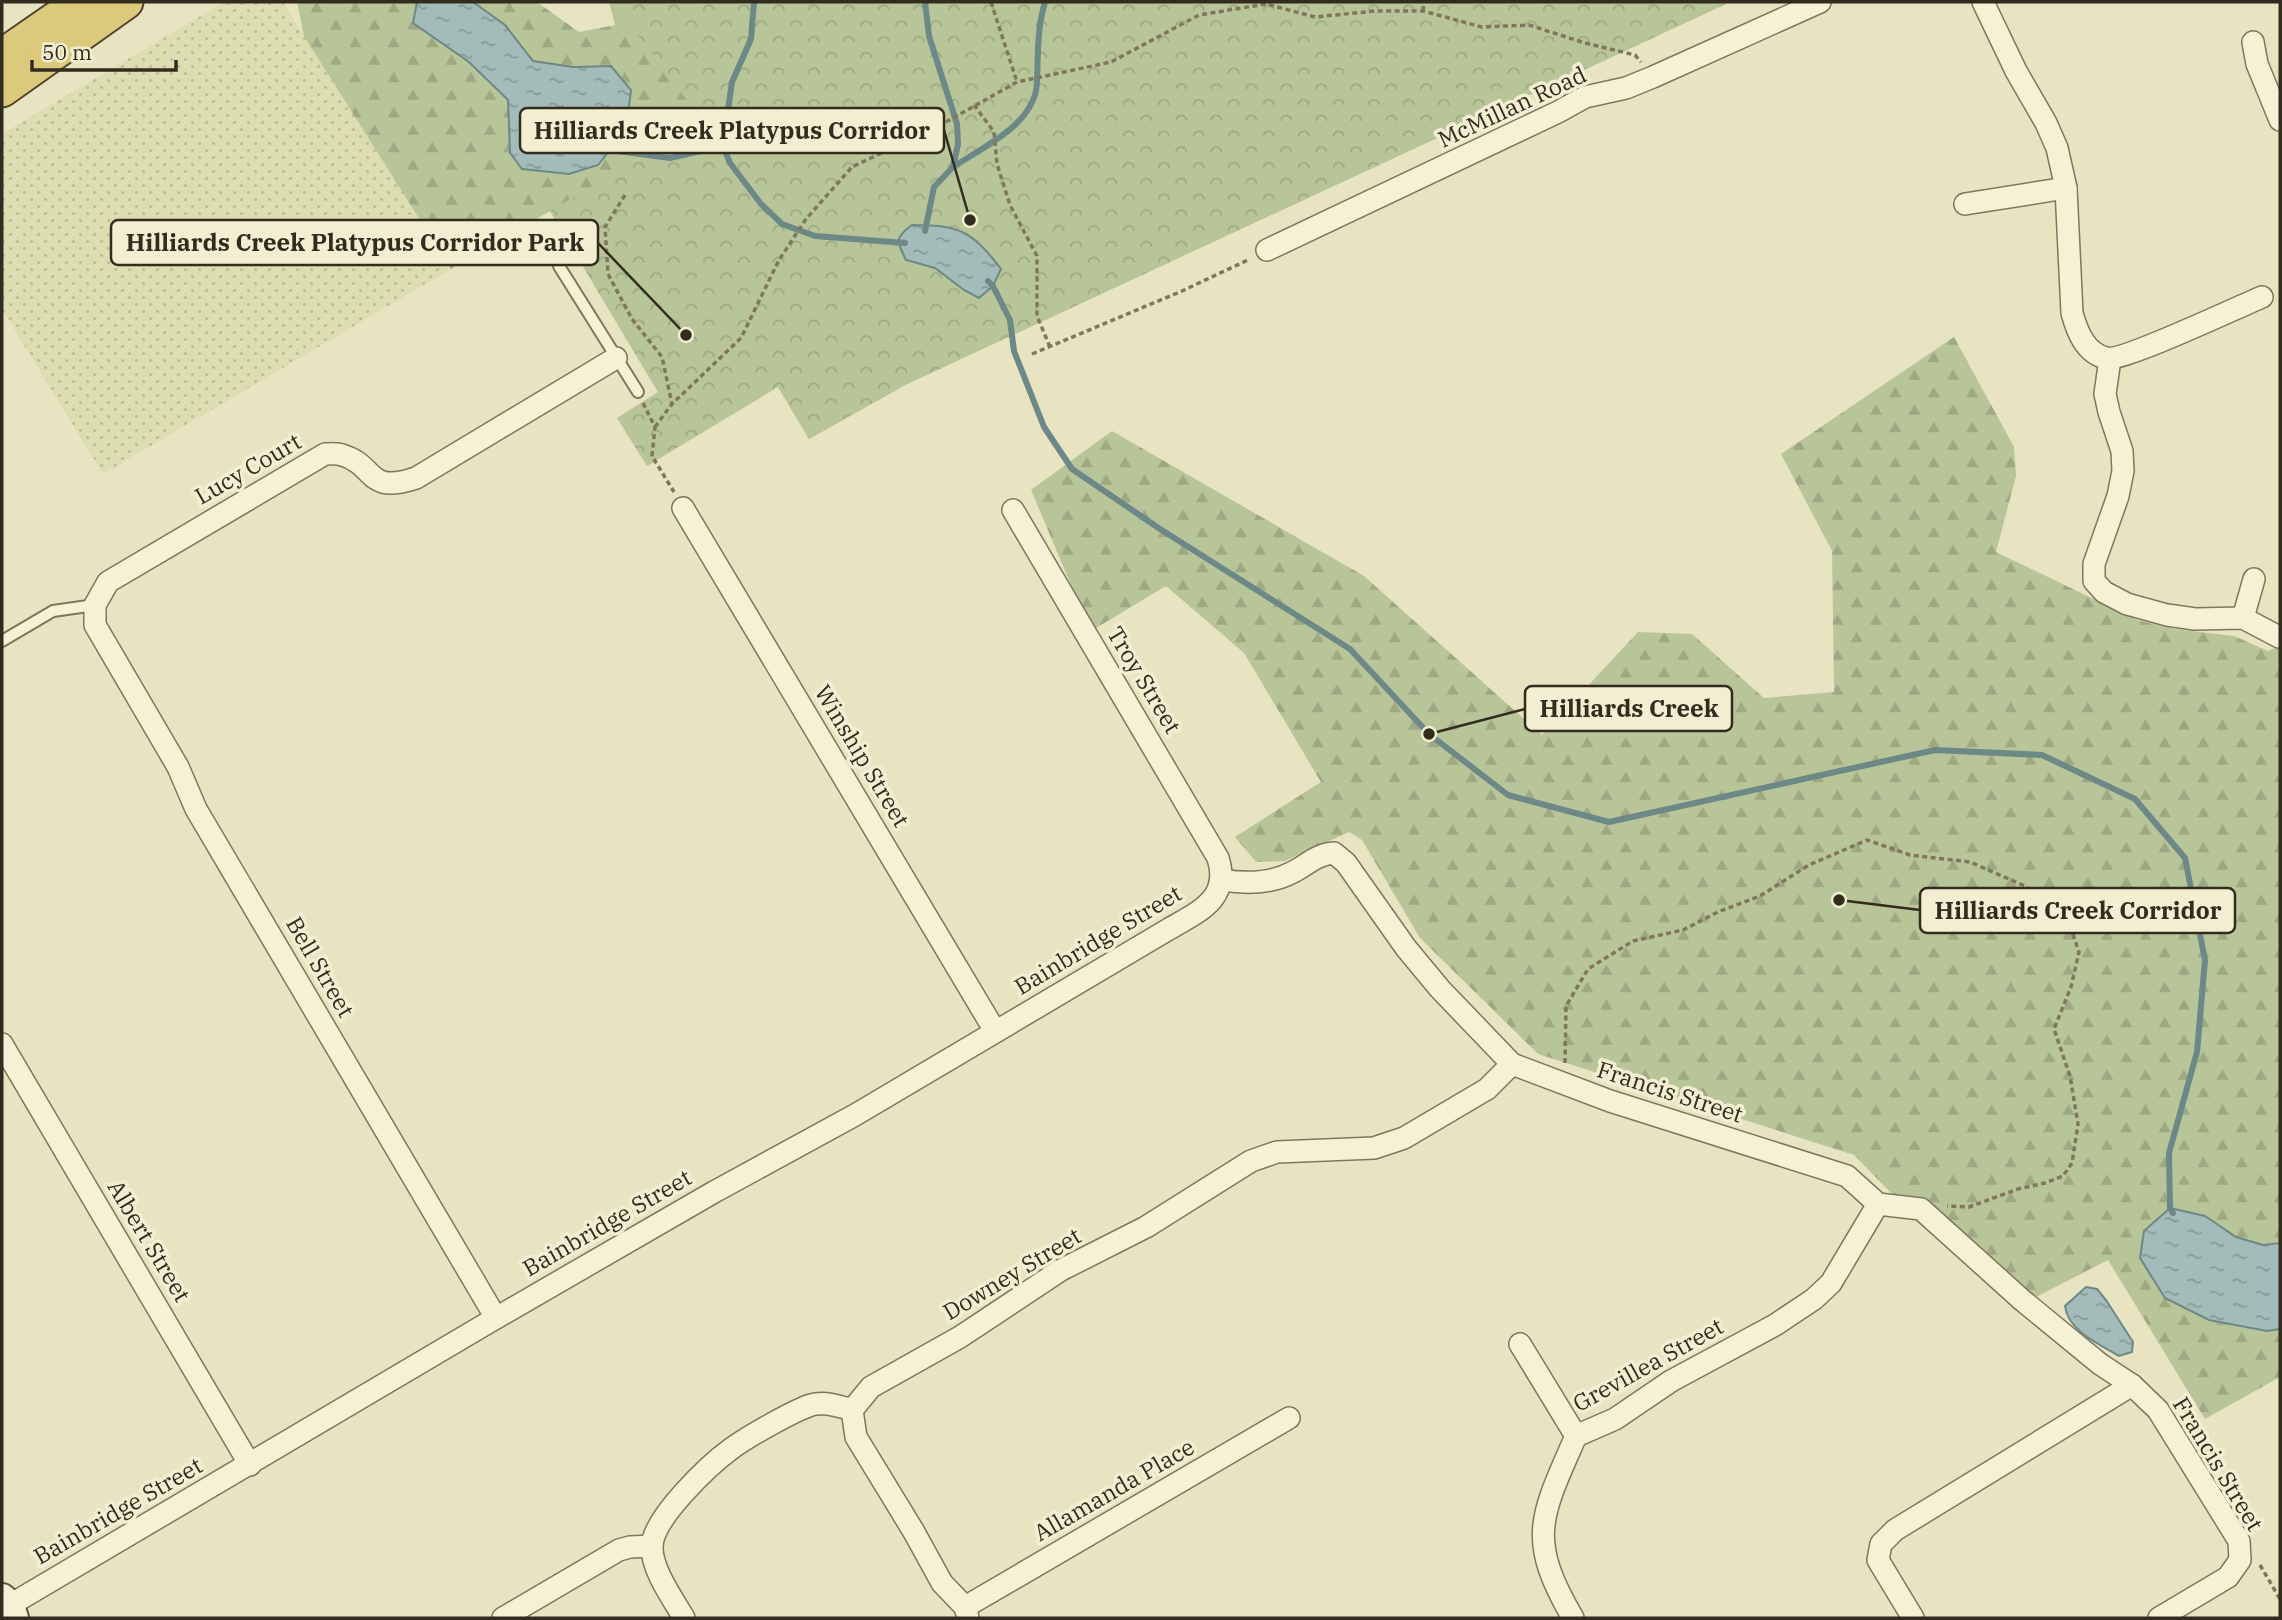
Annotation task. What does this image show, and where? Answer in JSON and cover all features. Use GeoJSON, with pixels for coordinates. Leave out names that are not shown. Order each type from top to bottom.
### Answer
{"type":"FeatureCollection","features":[{"type":"Feature","properties":{"kind":"highway"},"geometry":{"type":"LineString","coordinates":[[2,56],[80,2]]}},
{"type":"Feature","properties":{"kind":"highway"},"geometry":{"type":"LineString","coordinates":[[2,90],[126,2]]}},
{"type":"Feature","properties":{"kind":"street","name":"McMillan Road"},"geometry":{"type":"LineString","coordinates":[[1268,250],[1585,97],[1626,88],[1819,2]]}},
{"type":"Feature","properties":{"kind":"street"},"geometry":{"type":"LineString","coordinates":[[1983,2],[2057,148],[2066,188],[2072,313],[2076,328],[2086,346],[2099,356],[2110,359],[2133,353],[2262,297]]}},
{"type":"Feature","properties":{"kind":"street"},"geometry":{"type":"LineString","coordinates":[[2253,42],[2257,64],[2280,120]]}},
{"type":"Feature","properties":{"kind":"street"},"geometry":{"type":"LineString","coordinates":[[1965,204],[2066,188]]}},
{"type":"Feature","properties":{"kind":"street","name":"Lucy Court"},"geometry":{"type":"LineString","coordinates":[[95,605],[108,582],[325,454],[341,454],[355,461],[385,484],[416,478],[616,358]]}},
{"type":"Feature","properties":{"kind":"street"},"geometry":{"type":"LineString","coordinates":[[2110,359],[2105,394],[2122,451],[2123,471],[2118,496],[2094,564],[2094,581],[2104,592],[2127,604],[2195,619],[2243,618],[2279,637]]}},
{"type":"Feature","properties":{"kind":"street","name":"Winship Street"},"geometry":{"type":"LineString","coordinates":[[683,508],[995,1031]]}},
{"type":"Feature","properties":{"kind":"street","name":"Troy Street"},"geometry":{"type":"LineString","coordinates":[[1013,510],[1210,842],[1222,869],[1222,880]]}},
{"type":"Feature","properties":{"kind":"street"},"geometry":{"type":"LineString","coordinates":[[2243,618],[2255,579]]}},
{"type":"Feature","properties":{"kind":"street","name":"Bell Street"},"geometry":{"type":"LineString","coordinates":[[95,605],[95,625],[178,767],[203,821],[496,1318]]}},
{"type":"Feature","properties":{"kind":"street","name":"Francis Street"},"geometry":{"type":"LineString","coordinates":[[1222,880],[1264,882],[1291,874],[1322,854],[1334,853],[1346,863],[1406,948],[1440,989],[1513,1064],[1567,1086],[1847,1176],[1878,1204],[1921,1209],[2022,1300],[2100,1364],[2132,1385],[2158,1410],[2238,1542],[2240,1560],[2228,1577],[2159,1618]]}},
{"type":"Feature","properties":{"kind":"street","name":"Bainbridge Street"},"geometry":{"type":"LineString","coordinates":[[9,1607],[496,1318],[714,1192],[855,1115],[1203,908],[1216,897],[1222,880]]}},
{"type":"Feature","properties":{"kind":"street","name":"Albert Street"},"geometry":{"type":"LineString","coordinates":[[2,1044],[250,1465]]}},
{"type":"Feature","properties":{"kind":"street","name":"Downey Street"},"geometry":{"type":"LineString","coordinates":[[852,1410],[871,1387],[960,1337],[1061,1270],[1146,1227],[1251,1161],[1277,1153],[1374,1148],[1404,1138],[1487,1089],[1513,1064]]}},
{"type":"Feature","properties":{"kind":"street","name":"Grevillea Street"},"geometry":{"type":"LineString","coordinates":[[1573,1618],[1558,1592],[1542,1541],[1543,1520],[1549,1499],[1576,1436],[1615,1419],[1671,1381],[1775,1325],[1814,1300],[1831,1283],[1878,1204]]}},
{"type":"Feature","properties":{"kind":"street"},"geometry":{"type":"LineString","coordinates":[[1520,1344],[1576,1436]]}},
{"type":"Feature","properties":{"kind":"street"},"geometry":{"type":"LineString","coordinates":[[1913,1618],[1878,1560],[1881,1544],[1895,1530],[2132,1385]]}},
{"type":"Feature","properties":{"kind":"street"},"geometry":{"type":"LineString","coordinates":[[684,1618],[658,1574],[652,1546],[661,1519],[695,1482],[732,1449],[812,1405],[836,1404],[852,1410],[856,1437],[942,1583],[966,1613]]}},
{"type":"Feature","properties":{"kind":"street","name":"Allamanda Place"},"geometry":{"type":"LineString","coordinates":[[966,1613],[1289,1418]]}},
{"type":"Feature","properties":{"kind":"street"},"geometry":{"type":"LineString","coordinates":[[503,1618],[619,1550],[652,1546]]}},
{"type":"Feature","properties":{"kind":"lane"},"geometry":{"type":"LineString","coordinates":[[559,266],[638,392]]}},
{"type":"Feature","properties":{"kind":"lane"},"geometry":{"type":"LineString","coordinates":[[2,641],[52,611],[95,605]]}},
{"type":"Feature","properties":{"kind":"path"},"geometry":{"type":"LineString","coordinates":[[991,2],[1017,82]]}},
{"type":"Feature","properties":{"kind":"path"},"geometry":{"type":"LineString","coordinates":[[1423,11],[1424,2]]}},
{"type":"Feature","properties":{"kind":"path"},"geometry":{"type":"LineString","coordinates":[[683,508],[652,456],[655,427],[672,404],[741,338],[779,260],[806,219],[852,167],[946,122],[1017,82],[1111,62],[1199,15],[1266,4],[1315,17],[1375,11],[1423,11],[1482,27],[1529,25],[1635,55],[1653,77]]}},
{"type":"Feature","properties":{"kind":"path"},"geometry":{"type":"LineString","coordinates":[[974,105],[994,132],[997,164],[1010,205],[1037,256],[1037,316],[1050,347]]}},
{"type":"Feature","properties":{"kind":"path"},"geometry":{"type":"LineString","coordinates":[[625,195],[605,227],[608,274],[632,319],[662,357],[672,404]]}},
{"type":"Feature","properties":{"kind":"path"},"geometry":{"type":"LineString","coordinates":[[1032,354],[1182,291],[1268,250]]}},
{"type":"Feature","properties":{"kind":"path"},"geometry":{"type":"LineString","coordinates":[[638,392],[655,427]]}},
{"type":"Feature","properties":{"kind":"path"},"geometry":{"type":"LineString","coordinates":[[1567,1086],[1564,1058],[1566,1006],[1588,970],[1633,941],[1683,930],[1718,912],[1760,896],[1809,865],[1867,840],[1910,855],[1970,862],[2025,886],[2067,917],[2079,952],[2071,987],[2054,1029],[2070,1076],[2078,1124],[2072,1163],[2063,1176],[1969,1207],[1947,1206],[1937,1202]]}},
{"type":"Feature","properties":{"kind":"path"},"geometry":{"type":"LineString","coordinates":[[2239,1552],[2252,1553],[2280,1599]]}},
{"type":"Feature","properties":{"kind":"green space"},"geometry":{"type":"Polygon","coordinates":[[[224,2],[283,2],[451,269],[103,474],[2,309],[2,134],[224,2]]]}},
{"type":"Feature","properties":{"kind":"green space"},"geometry":{"type":"Polygon","coordinates":[[[297,2],[417,2],[413,23],[469,62],[508,100],[510,153],[598,165],[626,130],[611,66],[573,67],[533,61],[505,25],[473,2],[537,2],[579,32],[615,25],[609,2],[1730,2],[905,385],[809,439],[717,284],[700,366],[638,420],[658,392],[550,211],[451,269],[304,36],[297,2]]]}},
{"type":"Feature","properties":{"kind":"green space"},"geometry":{"type":"Polygon","coordinates":[[[612,2],[1730,2],[905,385],[809,439],[778,387],[647,466],[617,418],[658,392],[550,211],[702,120],[612,2]]]}},
{"type":"Feature","properties":{"kind":"green space"},"geometry":{"type":"Polygon","coordinates":[[[1954,337],[2014,447],[2016,476],[1996,552],[2137,620],[2175,629],[2234,636],[2268,651],[2280,646],[2280,1377],[2205,1419],[2108,1260],[2036,1297],[1930,1204],[1893,1195],[1854,1155],[1538,1054],[1420,938],[1362,840],[1349,832],[1285,861],[1256,862],[1235,837],[1321,782],[1244,653],[1166,586],[1096,628],[1074,592],[1031,490],[1112,431],[1364,576],[1542,735],[1638,632],[1692,634],[1764,698],[1834,692],[1832,551],[1781,454],[1954,337]]]}},
{"type":"Feature","properties":{"kind":"water"},"geometry":{"type":"Polygon","coordinates":[[[417,2],[473,2],[505,25],[533,61],[573,67],[611,66],[631,90],[626,130],[598,165],[569,174],[522,169],[510,153],[508,100],[469,62],[413,23],[417,2]]]}},
{"type":"Feature","properties":{"kind":"water"},"geometry":{"type":"Polygon","coordinates":[[[912,225],[954,229],[973,238],[1001,269],[993,286],[979,298],[935,268],[906,260],[899,240],[902,233],[912,225]]]}},
{"type":"Feature","properties":{"kind":"water"},"geometry":{"type":"Polygon","coordinates":[[[2170,1208],[2205,1216],[2236,1237],[2263,1245],[2280,1243],[2280,1329],[2267,1331],[2209,1320],[2165,1298],[2140,1258],[2144,1231],[2170,1208]]]}},
{"type":"Feature","properties":{"kind":"water"},"geometry":{"type":"Polygon","coordinates":[[[2086,1287],[2097,1289],[2106,1300],[2133,1342],[2132,1352],[2119,1356],[2086,1336],[2072,1323],[2065,1306],[2086,1287]]]}},
{"type":"Feature","properties":{"kind":"waterway"},"geometry":{"type":"LineString","coordinates":[[754,2],[751,39],[732,82],[723,146],[730,163],[761,204],[782,224],[815,236],[905,243]]}},
{"type":"Feature","properties":{"kind":"waterway"},"geometry":{"type":"LineString","coordinates":[[925,2],[929,36],[957,124],[958,144],[953,167],[934,187],[925,231]]}},
{"type":"Feature","properties":{"kind":"waterway"},"geometry":{"type":"LineString","coordinates":[[953,167],[1006,133],[1028,110],[1037,82],[1039,32],[1045,2]]}},
{"type":"Feature","properties":{"kind":"waterway"},"geometry":{"type":"LineString","coordinates":[[610,150],[670,158],[723,146]]}},
{"type":"Feature","properties":{"kind":"waterway"},"geometry":{"type":"LineString","coordinates":[[988,281],[1010,320],[1014,351],[1044,427],[1072,469],[1160,529],[1350,649],[1429,734],[1508,795],[1609,822],[1935,750],[2042,755],[2135,799],[2185,858],[2205,960],[2197,1052],[2169,1153],[2170,1208],[2173,1213]]}},
{"type":"Feature","properties":{"kind":"place","name":"Hilliards Creek Platypus Corridor"},"geometry":{"type":"Point","coordinates":[970,220]}},
{"type":"Feature","properties":{"kind":"place","name":"Hilliards Creek Platypus Corridor Park"},"geometry":{"type":"Point","coordinates":[686,335]}},
{"type":"Feature","properties":{"kind":"place","name":"Hilliards Creek"},"geometry":{"type":"Point","coordinates":[1429,734]}},
{"type":"Feature","properties":{"kind":"place","name":"Hilliards Creek Corridor"},"geometry":{"type":"Point","coordinates":[1839,900]}}]}
